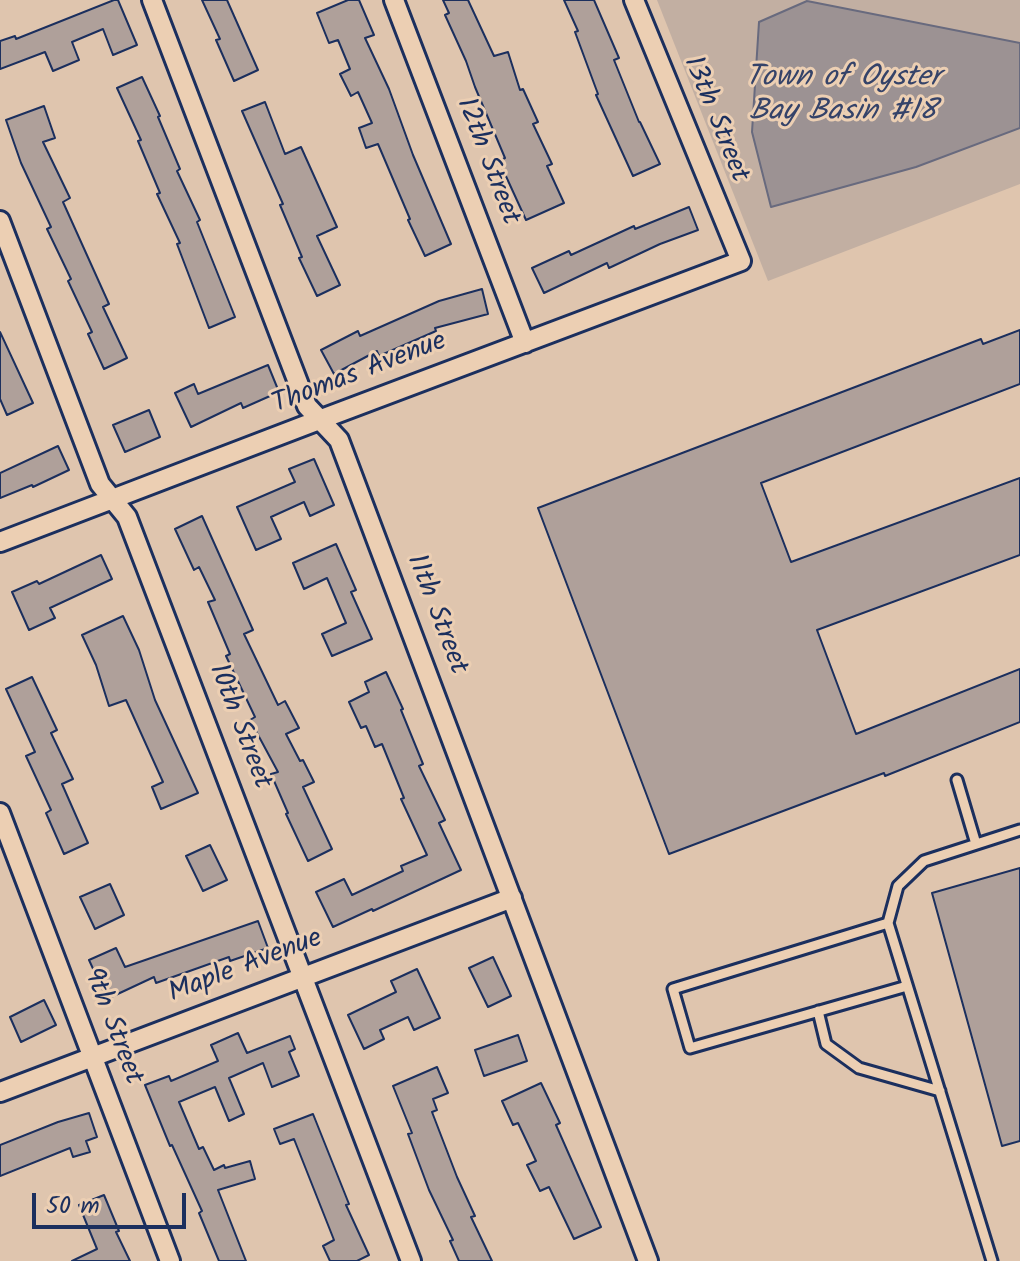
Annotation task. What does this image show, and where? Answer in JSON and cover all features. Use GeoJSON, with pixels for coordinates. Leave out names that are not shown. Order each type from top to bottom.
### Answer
{"type":"FeatureCollection","features":[{"type":"Feature","properties":{"kind":"street","name":"11th Street"},"geometry":{"type":"LineString","coordinates":[[152,0],[307,406],[339,440],[648,1261]]}},
{"type":"Feature","properties":{"kind":"street","name":"12th Street"},"geometry":{"type":"LineString","coordinates":[[394,0],[525,343]]}},
{"type":"Feature","properties":{"kind":"street","name":"13th Street"},"geometry":{"type":"LineString","coordinates":[[634,0],[741,261]]}},
{"type":"Feature","properties":{"kind":"street","name":"10th Street"},"geometry":{"type":"LineString","coordinates":[[0,221],[100,484],[127,517],[411,1261]]}},
{"type":"Feature","properties":{"kind":"street","name":"Thomas Avenue"},"geometry":{"type":"LineString","coordinates":[[0,542],[741,261]]}},
{"type":"Feature","properties":{"kind":"street","name":"9th Street"},"geometry":{"type":"LineString","coordinates":[[0,813],[170,1261]]}},
{"type":"Feature","properties":{"kind":"street","name":"Maple Avenue"},"geometry":{"type":"LineString","coordinates":[[0,1092],[512,898]]}},
{"type":"Feature","properties":{"kind":"lane"},"geometry":{"type":"LineString","coordinates":[[957,780],[976,844]]}},
{"type":"Feature","properties":{"kind":"lane"},"geometry":{"type":"LineString","coordinates":[[992,1261],[888,923],[898,886],[924,861],[1020,830]]}},
{"type":"Feature","properties":{"kind":"lane"},"geometry":{"type":"LineString","coordinates":[[888,923],[673,989],[690,1048],[907,986]]}},
{"type":"Feature","properties":{"kind":"lane"},"geometry":{"type":"LineString","coordinates":[[818,1011],[826,1044],[859,1068],[940,1091]]}},
{"type":"Feature","properties":{"kind":"shaded area"},"geometry":{"type":"Polygon","coordinates":[[[657,0],[1020,0],[1020,184],[768,281],[657,0]]]}},
{"type":"Feature","properties":{"kind":"water","name":"Town of Oyster Bay Basin #18"},"geometry":{"type":"Polygon","coordinates":[[[807,1],[1020,43],[1020,128],[916,167],[771,207],[752,132],[759,22],[807,1]]]}},
{"type":"Feature","properties":{"kind":"building"},"geometry":{"type":"Polygon","coordinates":[[[118,0],[137,45],[113,55],[103,29],[72,42],[79,60],[53,71],[45,52],[0,69],[0,41],[15,36],[16,39],[118,0]]]}},
{"type":"Feature","properties":{"kind":"building"},"geometry":{"type":"Polygon","coordinates":[[[202,0],[227,0],[258,70],[234,81],[216,40],[220,39],[202,0]]]}},
{"type":"Feature","properties":{"kind":"building"},"geometry":{"type":"Polygon","coordinates":[[[348,0],[359,0],[374,35],[365,38],[389,89],[451,244],[425,256],[378,144],[366,148],[359,128],[372,123],[358,92],[351,96],[340,74],[350,69],[338,40],[329,43],[317,13],[348,0]]]}},
{"type":"Feature","properties":{"kind":"building"},"geometry":{"type":"Polygon","coordinates":[[[443,0],[468,0],[494,56],[508,52],[520,90],[523,89],[538,122],[533,124],[552,164],[547,166],[564,203],[526,220],[499,161],[505,158],[445,15],[449,13],[443,0]]]}},
{"type":"Feature","properties":{"kind":"building"},"geometry":{"type":"Polygon","coordinates":[[[564,0],[594,0],[619,58],[614,60],[660,164],[633,176],[596,95],[575,32],[578,31],[564,0]]]}},
{"type":"Feature","properties":{"kind":"building"},"geometry":{"type":"Polygon","coordinates":[[[142,77],[160,116],[180,169],[177,171],[200,220],[197,222],[235,317],[209,328],[177,244],[180,243],[157,194],[160,193],[138,141],[141,140],[117,88],[142,77]]]}},
{"type":"Feature","properties":{"kind":"building"},"geometry":{"type":"Polygon","coordinates":[[[265,102],[285,154],[301,147],[337,227],[317,236],[340,285],[317,296],[299,258],[302,257],[280,205],[283,204],[242,111],[265,102]]]}},
{"type":"Feature","properties":{"kind":"building"},"geometry":{"type":"Polygon","coordinates":[[[44,106],[55,138],[43,142],[70,198],[63,202],[109,304],[103,307],[127,358],[104,369],[88,334],[92,332],[68,281],[71,279],[47,229],[51,227],[21,163],[6,120],[44,106]]]}},
{"type":"Feature","properties":{"kind":"building"},"geometry":{"type":"Polygon","coordinates":[[[689,207],[698,230],[609,268],[607,263],[544,293],[532,268],[569,251],[571,255],[634,226],[635,229],[689,207]]]}},
{"type":"Feature","properties":{"kind":"building"},"geometry":{"type":"Polygon","coordinates":[[[482,289],[488,314],[435,328],[436,331],[379,356],[377,351],[334,374],[321,350],[358,331],[360,336],[439,301],[482,289]]]}},
{"type":"Feature","properties":{"kind":"building"},"geometry":{"type":"Polygon","coordinates":[[[1020,330],[1020,384],[761,483],[791,562],[1020,478],[1020,555],[817,630],[856,734],[1020,669],[1020,722],[885,776],[884,773],[669,854],[538,508],[981,339],[983,344],[1020,330]]]}},
{"type":"Feature","properties":{"kind":"building"},"geometry":{"type":"Polygon","coordinates":[[[0,332],[33,403],[7,415],[0,399],[0,332]]]}},
{"type":"Feature","properties":{"kind":"building"},"geometry":{"type":"Polygon","coordinates":[[[268,365],[279,392],[243,408],[241,403],[191,427],[175,393],[194,384],[198,394],[268,365]]]}},
{"type":"Feature","properties":{"kind":"building"},"geometry":{"type":"Polygon","coordinates":[[[149,410],[160,437],[125,452],[113,425],[149,410]]]}},
{"type":"Feature","properties":{"kind":"building"},"geometry":{"type":"Polygon","coordinates":[[[58,446],[69,470],[0,498],[0,473],[58,446]]]}},
{"type":"Feature","properties":{"kind":"building"},"geometry":{"type":"Polygon","coordinates":[[[314,459],[334,505],[310,516],[304,502],[271,517],[281,539],[256,550],[237,507],[295,482],[289,469],[314,459]]]}},
{"type":"Feature","properties":{"kind":"building"},"geometry":{"type":"Polygon","coordinates":[[[202,516],[253,630],[244,634],[278,705],[285,701],[299,728],[286,734],[314,782],[303,787],[332,849],[308,861],[271,774],[278,772],[250,720],[255,717],[226,656],[230,654],[208,602],[215,600],[199,567],[194,570],[175,529],[202,516]]]}},
{"type":"Feature","properties":{"kind":"building"},"geometry":{"type":"Polygon","coordinates":[[[336,544],[356,590],[351,592],[372,639],[332,656],[322,634],[346,623],[327,578],[304,589],[293,563],[336,544]]]}},
{"type":"Feature","properties":{"kind":"building"},"geometry":{"type":"Polygon","coordinates":[[[101,555],[112,579],[50,608],[55,618],[29,630],[12,592],[37,581],[39,584],[101,555]]]}},
{"type":"Feature","properties":{"kind":"building"},"geometry":{"type":"Polygon","coordinates":[[[123,616],[139,650],[155,700],[198,793],[161,809],[152,787],[163,782],[126,700],[109,706],[96,665],[82,635],[123,616]]]}},
{"type":"Feature","properties":{"kind":"building"},"geometry":{"type":"Polygon","coordinates":[[[386,672],[423,764],[419,766],[445,820],[439,823],[461,870],[333,927],[316,892],[344,879],[352,895],[403,871],[401,866],[427,855],[401,799],[404,798],[382,744],[375,747],[366,726],[361,728],[349,702],[369,692],[365,682],[386,672]]]}},
{"type":"Feature","properties":{"kind":"building"},"geometry":{"type":"Polygon","coordinates":[[[32,677],[57,730],[51,733],[73,779],[62,784],[88,843],[64,854],[46,813],[51,810],[26,756],[35,752],[6,689],[32,677]]]}},
{"type":"Feature","properties":{"kind":"building"},"geometry":{"type":"Polygon","coordinates":[[[210,845],[227,880],[203,891],[186,856],[210,845]]]}},
{"type":"Feature","properties":{"kind":"building"},"geometry":{"type":"Polygon","coordinates":[[[1020,868],[1020,1141],[1002,1146],[932,893],[1020,868]]]}},
{"type":"Feature","properties":{"kind":"building"},"geometry":{"type":"Polygon","coordinates":[[[110,884],[124,915],[95,929],[80,897],[110,884]]]}},
{"type":"Feature","properties":{"kind":"building"},"geometry":{"type":"Polygon","coordinates":[[[258,921],[268,948],[230,961],[229,957],[156,983],[154,977],[107,999],[89,960],[116,948],[125,967],[258,921]]]}},
{"type":"Feature","properties":{"kind":"building"},"geometry":{"type":"Polygon","coordinates":[[[493,957],[511,996],[488,1007],[469,968],[493,957]]]}},
{"type":"Feature","properties":{"kind":"building"},"geometry":{"type":"Polygon","coordinates":[[[417,969],[440,1018],[414,1030],[408,1017],[380,1030],[384,1039],[364,1049],[348,1015],[396,992],[391,981],[417,969]]]}},
{"type":"Feature","properties":{"kind":"building"},"geometry":{"type":"Polygon","coordinates":[[[44,1000],[56,1025],[21,1042],[10,1017],[44,1000]]]}},
{"type":"Feature","properties":{"kind":"building"},"geometry":{"type":"Polygon","coordinates":[[[238,1033],[247,1053],[290,1036],[295,1049],[289,1052],[299,1076],[272,1087],[263,1063],[229,1078],[244,1114],[229,1121],[215,1087],[179,1102],[199,1149],[203,1147],[214,1170],[224,1165],[225,1168],[250,1161],[255,1179],[218,1190],[246,1261],[219,1261],[199,1213],[202,1211],[145,1085],[169,1076],[171,1081],[218,1061],[211,1045],[238,1033]]]}},
{"type":"Feature","properties":{"kind":"building"},"geometry":{"type":"Polygon","coordinates":[[[518,1035],[527,1061],[484,1076],[475,1050],[518,1035]]]}},
{"type":"Feature","properties":{"kind":"building"},"geometry":{"type":"Polygon","coordinates":[[[437,1067],[448,1093],[433,1099],[437,1110],[432,1112],[475,1216],[471,1217],[492,1261],[459,1261],[450,1241],[453,1240],[429,1190],[408,1134],[412,1133],[393,1086],[437,1067]]]}},
{"type":"Feature","properties":{"kind":"building"},"geometry":{"type":"Polygon","coordinates":[[[541,1083],[601,1227],[574,1239],[549,1187],[540,1191],[527,1165],[536,1161],[518,1123],[513,1125],[502,1101],[541,1083]]]}},
{"type":"Feature","properties":{"kind":"building"},"geometry":{"type":"Polygon","coordinates":[[[89,1113],[97,1137],[86,1141],[90,1152],[73,1157],[70,1148],[0,1176],[0,1145],[89,1113]]]}},
{"type":"Feature","properties":{"kind":"building"},"geometry":{"type":"Polygon","coordinates":[[[313,1114],[349,1204],[346,1205],[369,1255],[357,1261],[330,1261],[323,1246],[334,1240],[294,1139],[280,1144],[274,1129],[313,1114]]]}},
{"type":"Feature","properties":{"kind":"building"},"geometry":{"type":"Polygon","coordinates":[[[104,1195],[130,1261],[72,1261],[97,1249],[79,1205],[104,1195]]]}}]}
